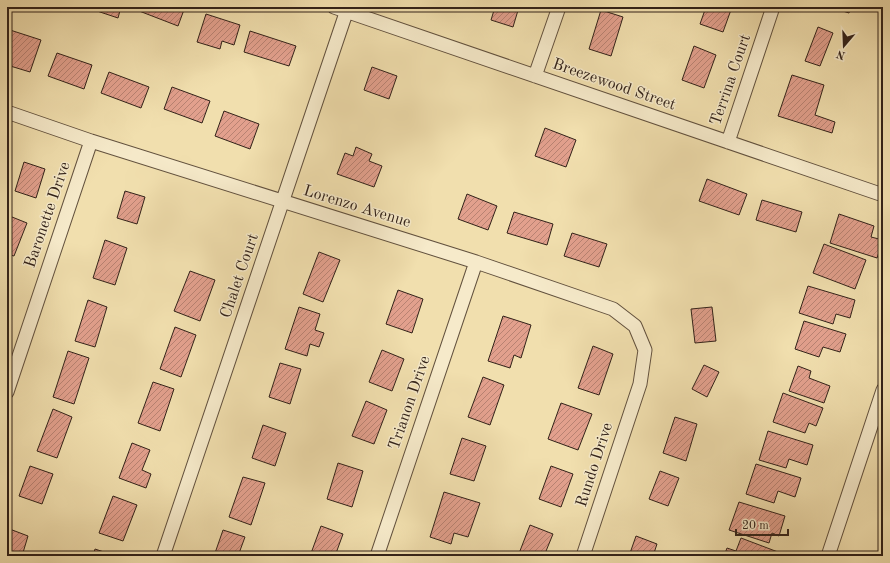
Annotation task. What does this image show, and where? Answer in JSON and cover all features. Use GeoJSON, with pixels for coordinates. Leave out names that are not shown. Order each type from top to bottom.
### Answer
{"type":"FeatureCollection","features":[{"type":"Feature","properties":{"kind":"street"},"geometry":{"type":"LineString","coordinates":[[535,76],[559,7]]}},
{"type":"Feature","properties":{"kind":"street","name":"Terrina Court"},"geometry":{"type":"LineString","coordinates":[[728,142],[773,7]]}},
{"type":"Feature","properties":{"kind":"street","name":"Breezewood Street"},"geometry":{"type":"LineString","coordinates":[[343,8],[535,76],[883,195]]}},
{"type":"Feature","properties":{"kind":"street","name":"Chalet Court"},"geometry":{"type":"LineString","coordinates":[[163,556],[283,202],[343,8]]}},
{"type":"Feature","properties":{"kind":"street","name":"Lorenzo Avenue"},"geometry":{"type":"LineString","coordinates":[[7,112],[91,141],[476,262],[613,309],[635,326],[645,350],[640,384]]}},
{"type":"Feature","properties":{"kind":"street","name":"Baronette Drive"},"geometry":{"type":"LineString","coordinates":[[7,392],[91,141]]}},
{"type":"Feature","properties":{"kind":"street","name":"Trianon Drive"},"geometry":{"type":"LineString","coordinates":[[377,556],[476,262]]}},
{"type":"Feature","properties":{"kind":"street","name":"Rundo Drive"},"geometry":{"type":"LineString","coordinates":[[583,556],[640,384]]}},
{"type":"Feature","properties":{"kind":"street"},"geometry":{"type":"LineString","coordinates":[[828,556],[883,390]]}},
{"type":"Feature","properties":{"kind":"building"},"geometry":{"type":"Polygon","coordinates":[[[95,7],[121,7],[118,18],[94,10],[95,7]]]}},
{"type":"Feature","properties":{"kind":"building"},"geometry":{"type":"Polygon","coordinates":[[[134,7],[185,7],[178,26],[134,9],[134,7]]]}},
{"type":"Feature","properties":{"kind":"building"},"geometry":{"type":"Polygon","coordinates":[[[495,7],[519,7],[513,27],[491,20],[495,7]]]}},
{"type":"Feature","properties":{"kind":"building"},"geometry":{"type":"Polygon","coordinates":[[[706,7],[732,7],[723,32],[700,24],[706,7]]]}},
{"type":"Feature","properties":{"kind":"building"},"geometry":{"type":"Polygon","coordinates":[[[830,7],[851,7],[849,13],[830,7]]]}},
{"type":"Feature","properties":{"kind":"building"},"geometry":{"type":"Polygon","coordinates":[[[601,10],[623,17],[611,56],[589,49],[601,10]]]}},
{"type":"Feature","properties":{"kind":"building"},"geometry":{"type":"Polygon","coordinates":[[[206,14],[240,25],[234,45],[222,41],[220,49],[197,42],[206,14]]]}},
{"type":"Feature","properties":{"kind":"building"},"geometry":{"type":"Polygon","coordinates":[[[818,27],[833,33],[820,66],[805,61],[818,27]]]}},
{"type":"Feature","properties":{"kind":"building"},"geometry":{"type":"Polygon","coordinates":[[[7,29],[41,40],[30,72],[7,65],[7,29]]]}},
{"type":"Feature","properties":{"kind":"building"},"geometry":{"type":"Polygon","coordinates":[[[250,31],[296,46],[289,66],[244,52],[250,31]]]}},
{"type":"Feature","properties":{"kind":"building"},"geometry":{"type":"Polygon","coordinates":[[[694,46],[716,55],[704,88],[682,80],[694,46]]]}},
{"type":"Feature","properties":{"kind":"building"},"geometry":{"type":"Polygon","coordinates":[[[57,53],[92,65],[84,89],[48,76],[57,53]]]}},
{"type":"Feature","properties":{"kind":"building"},"geometry":{"type":"Polygon","coordinates":[[[372,67],[397,76],[389,99],[364,90],[372,67]]]}},
{"type":"Feature","properties":{"kind":"building"},"geometry":{"type":"Polygon","coordinates":[[[109,72],[149,87],[141,108],[101,93],[109,72]]]}},
{"type":"Feature","properties":{"kind":"building"},"geometry":{"type":"Polygon","coordinates":[[[792,75],[824,85],[815,115],[835,122],[832,133],[778,116],[792,75]]]}},
{"type":"Feature","properties":{"kind":"building"},"geometry":{"type":"Polygon","coordinates":[[[172,87],[210,101],[202,123],[164,109],[172,87]]]}},
{"type":"Feature","properties":{"kind":"building"},"geometry":{"type":"Polygon","coordinates":[[[224,111],[259,124],[250,149],[215,136],[224,111]]]}},
{"type":"Feature","properties":{"kind":"building"},"geometry":{"type":"Polygon","coordinates":[[[545,128],[576,140],[566,167],[535,156],[545,128]]]}},
{"type":"Feature","properties":{"kind":"building"},"geometry":{"type":"Polygon","coordinates":[[[356,147],[372,154],[369,161],[382,166],[374,187],[337,174],[345,153],[353,156],[356,147]]]}},
{"type":"Feature","properties":{"kind":"building"},"geometry":{"type":"Polygon","coordinates":[[[24,162],[45,169],[36,198],[15,191],[24,162]]]}},
{"type":"Feature","properties":{"kind":"building"},"geometry":{"type":"Polygon","coordinates":[[[707,179],[747,194],[739,215],[699,201],[707,179]]]}},
{"type":"Feature","properties":{"kind":"building"},"geometry":{"type":"Polygon","coordinates":[[[125,191],[145,197],[137,224],[117,218],[125,191]]]}},
{"type":"Feature","properties":{"kind":"building"},"geometry":{"type":"Polygon","coordinates":[[[467,194],[497,206],[488,230],[458,219],[467,194]]]}},
{"type":"Feature","properties":{"kind":"building"},"geometry":{"type":"Polygon","coordinates":[[[762,200],[802,212],[796,232],[756,220],[762,200]]]}},
{"type":"Feature","properties":{"kind":"building"},"geometry":{"type":"Polygon","coordinates":[[[514,212],[553,224],[547,245],[507,233],[514,212]]]}},
{"type":"Feature","properties":{"kind":"building"},"geometry":{"type":"Polygon","coordinates":[[[839,214],[874,226],[871,237],[883,240],[877,258],[830,243],[839,214]]]}},
{"type":"Feature","properties":{"kind":"building"},"geometry":{"type":"Polygon","coordinates":[[[7,215],[27,223],[14,256],[7,254],[7,215]]]}},
{"type":"Feature","properties":{"kind":"building"},"geometry":{"type":"Polygon","coordinates":[[[572,233],[607,244],[599,267],[564,256],[572,233]]]}},
{"type":"Feature","properties":{"kind":"building"},"geometry":{"type":"Polygon","coordinates":[[[105,240],[127,248],[115,285],[93,278],[105,240]]]}},
{"type":"Feature","properties":{"kind":"building"},"geometry":{"type":"Polygon","coordinates":[[[824,244],[866,260],[855,289],[813,273],[824,244]]]}},
{"type":"Feature","properties":{"kind":"building"},"geometry":{"type":"Polygon","coordinates":[[[319,252],[340,260],[323,302],[303,294],[319,252]]]}},
{"type":"Feature","properties":{"kind":"building"},"geometry":{"type":"Polygon","coordinates":[[[190,271],[215,280],[200,321],[174,311],[190,271]]]}},
{"type":"Feature","properties":{"kind":"building"},"geometry":{"type":"Polygon","coordinates":[[[808,286],[855,300],[850,318],[836,314],[833,324],[799,313],[808,286]]]}},
{"type":"Feature","properties":{"kind":"building"},"geometry":{"type":"Polygon","coordinates":[[[398,290],[423,299],[412,333],[386,324],[398,290]]]}},
{"type":"Feature","properties":{"kind":"building"},"geometry":{"type":"Polygon","coordinates":[[[88,300],[107,307],[95,347],[75,341],[88,300]]]}},
{"type":"Feature","properties":{"kind":"building"},"geometry":{"type":"Polygon","coordinates":[[[299,307],[320,314],[315,330],[324,333],[319,347],[310,344],[307,356],[285,349],[299,307]]]}},
{"type":"Feature","properties":{"kind":"building"},"geometry":{"type":"Polygon","coordinates":[[[712,307],[716,341],[695,343],[691,309],[712,307]]]}},
{"type":"Feature","properties":{"kind":"building"},"geometry":{"type":"Polygon","coordinates":[[[503,316],[531,325],[521,358],[514,355],[510,368],[488,361],[503,316]]]}},
{"type":"Feature","properties":{"kind":"building"},"geometry":{"type":"Polygon","coordinates":[[[804,321],[846,334],[840,352],[823,347],[819,357],[795,349],[804,321]]]}},
{"type":"Feature","properties":{"kind":"building"},"geometry":{"type":"Polygon","coordinates":[[[175,327],[196,335],[181,377],[160,369],[175,327]]]}},
{"type":"Feature","properties":{"kind":"building"},"geometry":{"type":"Polygon","coordinates":[[[593,346],[613,354],[599,395],[578,388],[593,346]]]}},
{"type":"Feature","properties":{"kind":"building"},"geometry":{"type":"Polygon","coordinates":[[[382,350],[404,359],[392,391],[369,382],[382,350]]]}},
{"type":"Feature","properties":{"kind":"building"},"geometry":{"type":"Polygon","coordinates":[[[68,351],[89,358],[74,404],[53,397],[68,351]]]}},
{"type":"Feature","properties":{"kind":"building"},"geometry":{"type":"Polygon","coordinates":[[[280,363],[301,369],[290,404],[269,397],[280,363]]]}},
{"type":"Feature","properties":{"kind":"building"},"geometry":{"type":"Polygon","coordinates":[[[704,365],[719,372],[707,397],[692,389],[704,365]]]}},
{"type":"Feature","properties":{"kind":"building"},"geometry":{"type":"Polygon","coordinates":[[[798,366],[811,371],[809,378],[830,386],[824,403],[789,391],[798,366]]]}},
{"type":"Feature","properties":{"kind":"building"},"geometry":{"type":"Polygon","coordinates":[[[483,377],[504,385],[490,425],[468,417],[483,377]]]}},
{"type":"Feature","properties":{"kind":"building"},"geometry":{"type":"Polygon","coordinates":[[[153,382],[174,389],[160,431],[138,423],[153,382]]]}},
{"type":"Feature","properties":{"kind":"building"},"geometry":{"type":"Polygon","coordinates":[[[783,393],[823,408],[816,426],[809,423],[805,433],[773,422],[783,393]]]}},
{"type":"Feature","properties":{"kind":"building"},"geometry":{"type":"Polygon","coordinates":[[[366,401],[387,410],[374,444],[352,436],[366,401]]]}},
{"type":"Feature","properties":{"kind":"building"},"geometry":{"type":"Polygon","coordinates":[[[561,403],[592,414],[578,450],[548,439],[561,403]]]}},
{"type":"Feature","properties":{"kind":"building"},"geometry":{"type":"Polygon","coordinates":[[[53,409],[72,417],[57,458],[37,451],[53,409]]]}},
{"type":"Feature","properties":{"kind":"building"},"geometry":{"type":"Polygon","coordinates":[[[675,417],[697,424],[686,461],[663,453],[675,417]]]}},
{"type":"Feature","properties":{"kind":"building"},"geometry":{"type":"Polygon","coordinates":[[[263,425],[286,433],[275,466],[252,458],[263,425]]]}},
{"type":"Feature","properties":{"kind":"building"},"geometry":{"type":"Polygon","coordinates":[[[768,431],[813,445],[807,465],[789,459],[786,468],[759,460],[768,431]]]}},
{"type":"Feature","properties":{"kind":"building"},"geometry":{"type":"Polygon","coordinates":[[[462,438],[486,446],[474,481],[450,474],[462,438]]]}},
{"type":"Feature","properties":{"kind":"building"},"geometry":{"type":"Polygon","coordinates":[[[132,443],[150,450],[142,470],[151,474],[146,488],[119,478],[132,443]]]}},
{"type":"Feature","properties":{"kind":"building"},"geometry":{"type":"Polygon","coordinates":[[[338,463],[363,471],[352,507],[327,499],[338,463]]]}},
{"type":"Feature","properties":{"kind":"building"},"geometry":{"type":"Polygon","coordinates":[[[756,464],[801,478],[795,497],[778,491],[774,503],[746,494],[756,464]]]}},
{"type":"Feature","properties":{"kind":"building"},"geometry":{"type":"Polygon","coordinates":[[[30,466],[53,474],[42,504],[19,496],[30,466]]]}},
{"type":"Feature","properties":{"kind":"building"},"geometry":{"type":"Polygon","coordinates":[[[551,466],[573,474],[561,507],[539,499],[551,466]]]}},
{"type":"Feature","properties":{"kind":"building"},"geometry":{"type":"Polygon","coordinates":[[[660,471],[679,478],[668,506],[649,499],[660,471]]]}},
{"type":"Feature","properties":{"kind":"building"},"geometry":{"type":"Polygon","coordinates":[[[243,477],[265,483],[251,525],[229,517],[243,477]]]}},
{"type":"Feature","properties":{"kind":"building"},"geometry":{"type":"Polygon","coordinates":[[[444,492],[480,503],[468,537],[454,533],[451,544],[430,537],[444,492]]]}},
{"type":"Feature","properties":{"kind":"building"},"geometry":{"type":"Polygon","coordinates":[[[113,496],[137,505],[123,541],[99,533],[113,496]]]}},
{"type":"Feature","properties":{"kind":"building"},"geometry":{"type":"Polygon","coordinates":[[[739,502],[785,516],[779,536],[772,533],[769,543],[729,530],[739,502]]]}},
{"type":"Feature","properties":{"kind":"building"},"geometry":{"type":"Polygon","coordinates":[[[530,525],[553,534],[544,556],[518,556],[530,525]]]}},
{"type":"Feature","properties":{"kind":"building"},"geometry":{"type":"Polygon","coordinates":[[[321,526],[343,534],[335,556],[310,556],[321,526]]]}},
{"type":"Feature","properties":{"kind":"building"},"geometry":{"type":"Polygon","coordinates":[[[7,528],[28,536],[22,556],[7,556],[7,528]]]}},
{"type":"Feature","properties":{"kind":"building"},"geometry":{"type":"Polygon","coordinates":[[[223,530],[245,537],[238,556],[214,556],[223,530]]]}},
{"type":"Feature","properties":{"kind":"building"},"geometry":{"type":"Polygon","coordinates":[[[636,536],[657,544],[653,556],[629,556],[636,536]]]}},
{"type":"Feature","properties":{"kind":"building"},"geometry":{"type":"Polygon","coordinates":[[[741,538],[778,552],[777,556],[724,556],[727,548],[736,551],[741,538]]]}},
{"type":"Feature","properties":{"kind":"building"},"geometry":{"type":"Polygon","coordinates":[[[95,549],[116,556],[93,556],[95,549]]]}}]}
